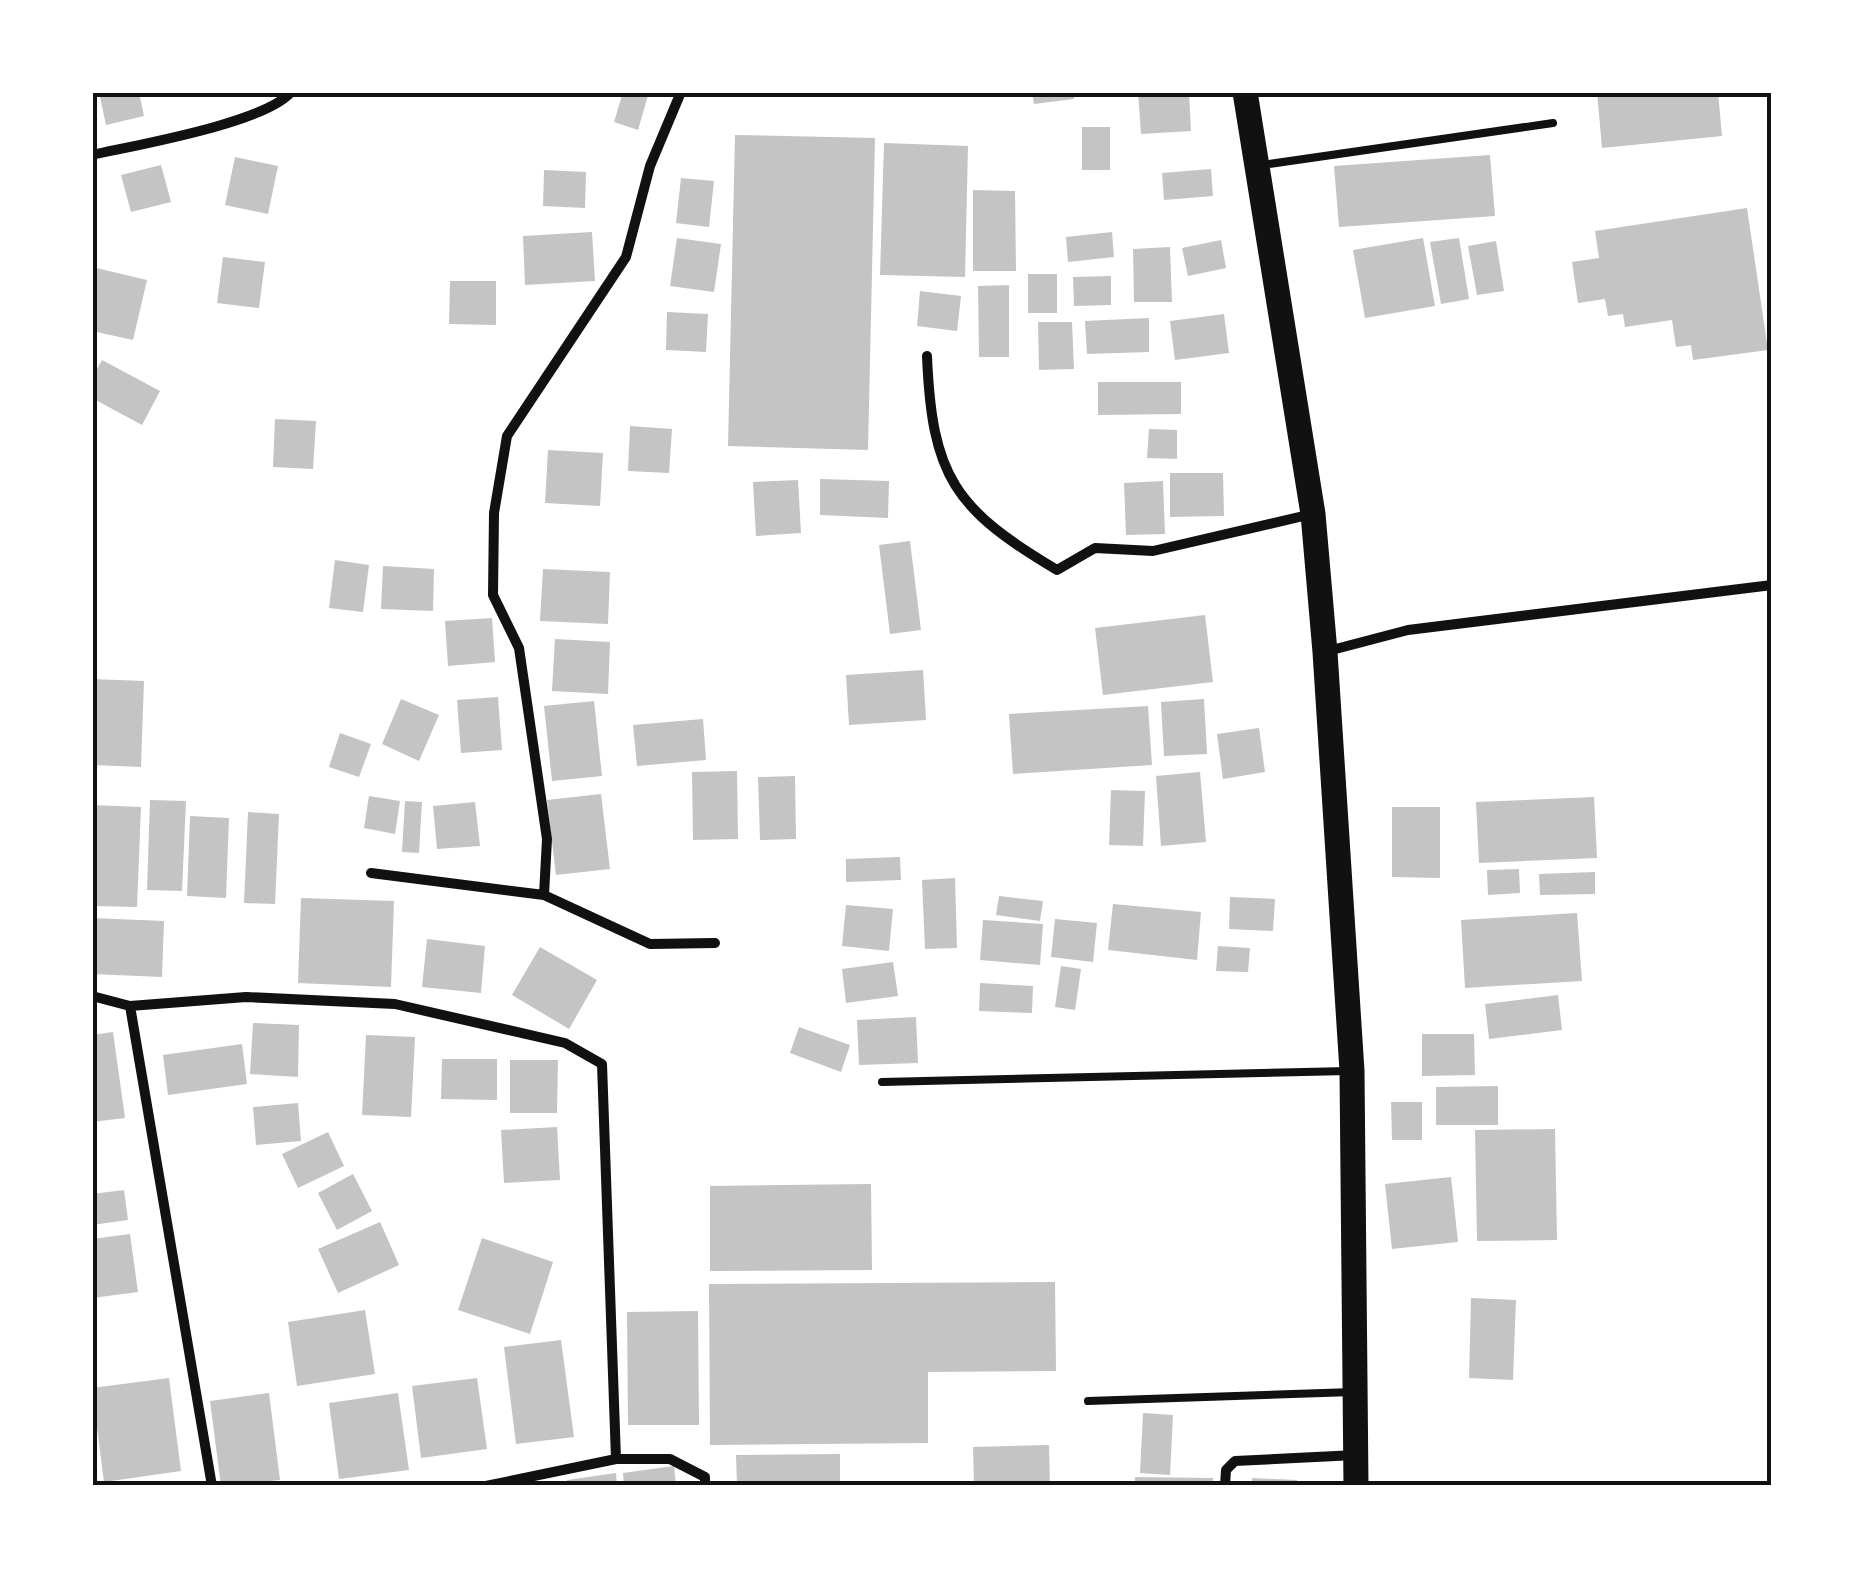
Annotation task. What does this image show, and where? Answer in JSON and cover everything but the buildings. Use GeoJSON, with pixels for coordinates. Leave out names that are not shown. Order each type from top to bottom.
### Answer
{"type":"FeatureCollection","features":[{"type":"Feature","properties":{"kind":"main road"},"geometry":{"type":"LineString","coordinates":[[1245,92],[1313,514],[1325,652],[1352,1071],[1356,1486]]}},
{"type":"Feature","properties":{"kind":"street"},"geometry":{"type":"LineString","coordinates":[[92,156],[239,119],[284,101],[291,92]]}},
{"type":"Feature","properties":{"kind":"street"},"geometry":{"type":"LineString","coordinates":[[544,895],[547,840],[518,648],[493,595],[494,514],[507,436],[626,257],[650,166],[681,92]]}},
{"type":"Feature","properties":{"kind":"street"},"geometry":{"type":"LineString","coordinates":[[927,356],[929,398],[944,468],[956,490],[1012,543],[1057,570],[1095,548],[1154,551],[1313,514]]}},
{"type":"Feature","properties":{"kind":"street"},"geometry":{"type":"LineString","coordinates":[[1325,652],[1408,630],[1772,585]]}},
{"type":"Feature","properties":{"kind":"street"},"geometry":{"type":"LineString","coordinates":[[370,873],[544,895],[650,944],[715,943]]}},
{"type":"Feature","properties":{"kind":"street"},"geometry":{"type":"LineString","coordinates":[[92,996],[130,1006],[246,996],[395,1004],[565,1043],[602,1064],[616,1459]]}},
{"type":"Feature","properties":{"kind":"street"},"geometry":{"type":"LineString","coordinates":[[130,1006],[212,1486]]}},
{"type":"Feature","properties":{"kind":"street"},"geometry":{"type":"LineString","coordinates":[[1225,1486],[1226,1470],[1235,1461],[1357,1455]]}},
{"type":"Feature","properties":{"kind":"street"},"geometry":{"type":"LineString","coordinates":[[486,1486],[616,1459],[670,1459],[705,1478],[705,1486]]}},
{"type":"Feature","properties":{"kind":"lane"},"geometry":{"type":"LineString","coordinates":[[1258,166],[1554,123]]}},
{"type":"Feature","properties":{"kind":"lane"},"geometry":{"type":"LineString","coordinates":[[882,1082],[1352,1071]]}},
{"type":"Feature","properties":{"kind":"lane"},"geometry":{"type":"LineString","coordinates":[[1088,1401],[1358,1392]]}}]}
